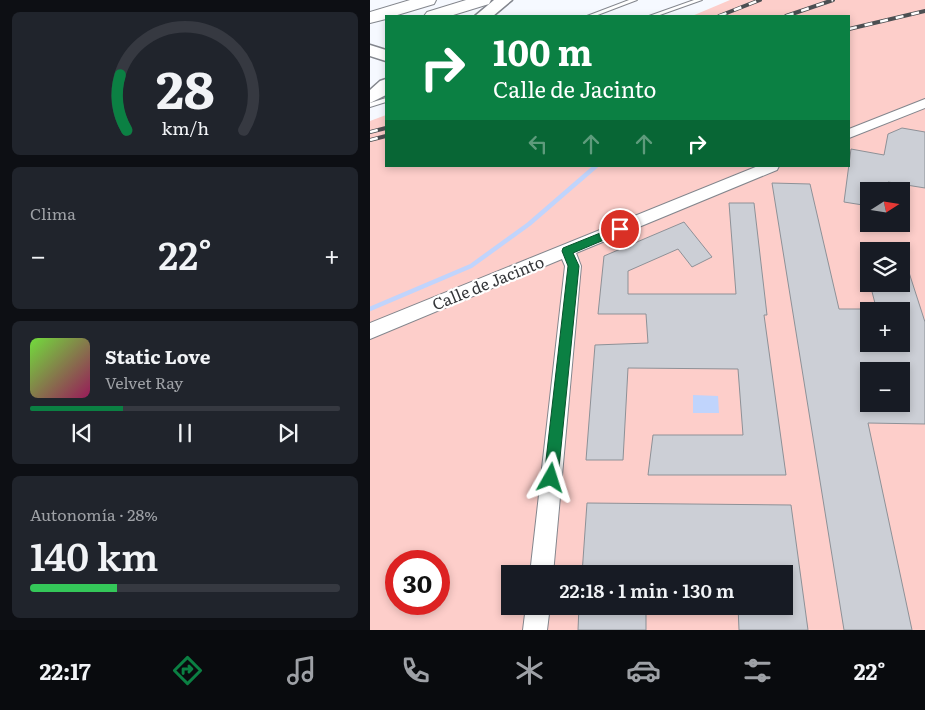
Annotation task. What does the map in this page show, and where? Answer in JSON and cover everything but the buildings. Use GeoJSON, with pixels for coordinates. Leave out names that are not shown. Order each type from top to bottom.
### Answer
{"type":"FeatureCollection","features":[{"type":"Feature","properties":{"kind":"highway"},"geometry":{"type":"LineString","coordinates":[[370,12],[408,0]]}},
{"type":"Feature","properties":{"kind":"highway"},"geometry":{"type":"LineString","coordinates":[[370,18],[428,0]]}},
{"type":"Feature","properties":{"kind":"highway"},"geometry":{"type":"LineString","coordinates":[[436,15],[483,0]]}},
{"type":"Feature","properties":{"kind":"street"},"geometry":{"type":"LineString","coordinates":[[484,15],[504,0]]}},
{"type":"Feature","properties":{"kind":"street"},"geometry":{"type":"LineString","coordinates":[[373,40],[385,55]]}},
{"type":"Feature","properties":{"kind":"street"},"geometry":{"type":"LineString","coordinates":[[377,101],[378,93],[385,85]]}},
{"type":"Feature","properties":{"kind":"street"},"geometry":{"type":"LineString","coordinates":[[850,134],[925,103]]}},
{"type":"Feature","properties":{"kind":"street","name":"Calle de Jacinto"},"geometry":{"type":"LineString","coordinates":[[370,331],[770,167]]}},
{"type":"Feature","properties":{"kind":"street"},"geometry":{"type":"LineString","coordinates":[[542,565],[574,266],[567,251]]}},
{"type":"Feature","properties":{"kind":"street"},"geometry":{"type":"LineString","coordinates":[[535,630],[537,615]]}},
{"type":"Feature","properties":{"kind":"lane"},"geometry":{"type":"LineString","coordinates":[[593,15],[634,0]]}},
{"type":"Feature","properties":{"kind":"lane"},"geometry":{"type":"LineString","coordinates":[[655,15],[699,0]]}},
{"type":"Feature","properties":{"kind":"shaded area"},"geometry":{"type":"Polygon","coordinates":[[[730,0],[925,0],[925,630],[370,630],[370,121],[385,115],[385,167],[850,167],[850,15],[694,15],[730,0]]]}},
{"type":"Feature","properties":{"kind":"water"},"geometry":{"type":"Polygon","coordinates":[[[693,395],[718,396],[719,413],[693,413],[693,395]]]}},
{"type":"Feature","properties":{"kind":"waterway"},"geometry":{"type":"LineString","coordinates":[[370,309],[471,266],[529,224],[595,167]]}},
{"type":"Feature","properties":{"kind":"railway"},"geometry":{"type":"LineString","coordinates":[[722,15],[760,0]]}},
{"type":"Feature","properties":{"kind":"railway"},"geometry":{"type":"LineString","coordinates":[[789,15],[833,0]]}},
{"type":"Feature","properties":{"kind":"railway"},"geometry":{"type":"LineString","coordinates":[[850,29],[925,11]]}},
{"type":"Feature","properties":{"kind":"railway"},"geometry":{"type":"LineString","coordinates":[[370,132],[385,128]]}},
{"type":"Feature","properties":{"kind":"railway"},"geometry":{"type":"LineString","coordinates":[[370,140],[385,136]]}},
{"type":"Feature","properties":{"kind":"route"},"geometry":{"type":"LineString","coordinates":[[551,478],[574,266],[567,251],[620,229]]}}]}
